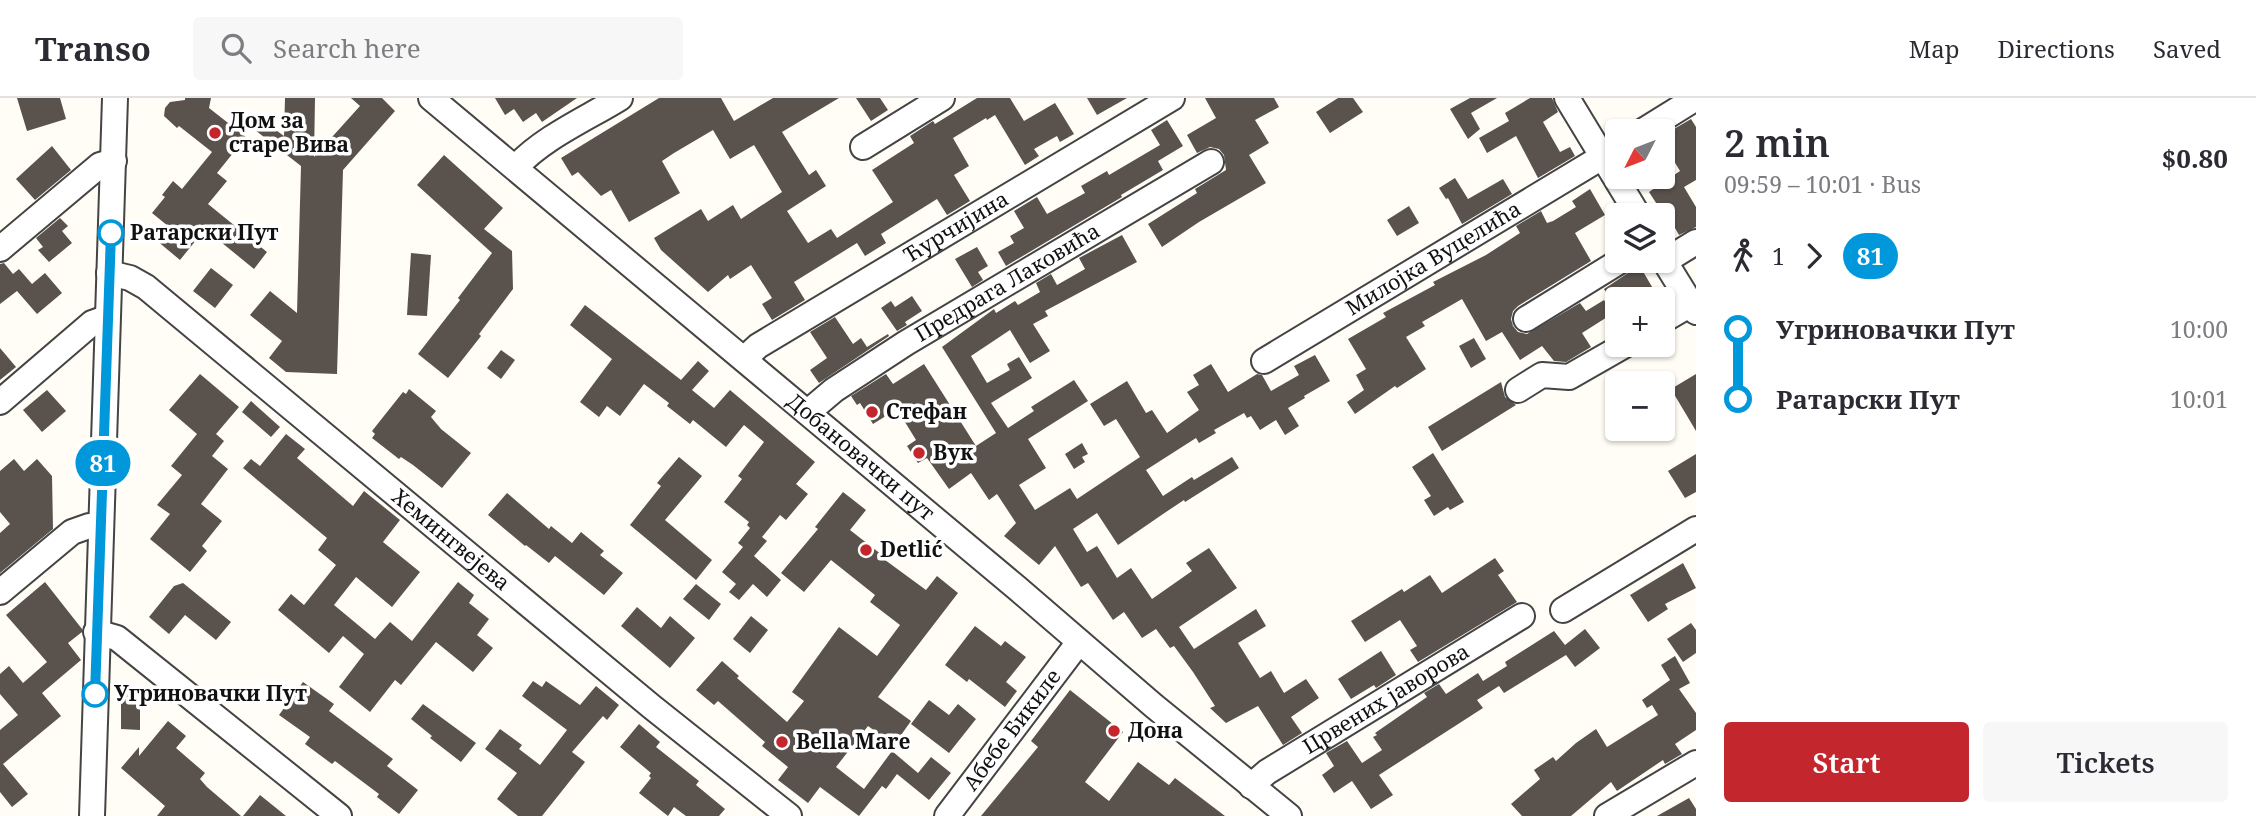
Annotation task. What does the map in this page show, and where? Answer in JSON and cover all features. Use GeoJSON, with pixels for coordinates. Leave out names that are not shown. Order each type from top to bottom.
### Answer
{"type":"FeatureCollection","features":[{"type":"Feature","properties":{"kind":"street"},"geometry":{"type":"LineString","coordinates":[[92,816],[115,98]]}},
{"type":"Feature","properties":{"kind":"street","name":"Добановачки пут"},"geometry":{"type":"LineString","coordinates":[[432,98],[1289,816]]}},
{"type":"Feature","properties":{"kind":"street"},"geometry":{"type":"LineString","coordinates":[[516,167],[527,155],[620,98]]}},
{"type":"Feature","properties":{"kind":"street"},"geometry":{"type":"LineString","coordinates":[[863,147],[942,98]]}},
{"type":"Feature","properties":{"kind":"street","name":"Ћурчијина"},"geometry":{"type":"LineString","coordinates":[[744,359],[758,346],[1172,98]]}},
{"type":"Feature","properties":{"kind":"street"},"geometry":{"type":"LineString","coordinates":[[1567,98],[1605,147]]}},
{"type":"Feature","properties":{"kind":"street"},"geometry":{"type":"LineString","coordinates":[[1663,119],[1696,99]]}},
{"type":"Feature","properties":{"kind":"street","name":"Милојка Вуцелића"},"geometry":{"type":"LineString","coordinates":[[1264,361],[1605,154]]}},
{"type":"Feature","properties":{"kind":"street"},"geometry":{"type":"LineString","coordinates":[[0,249],[100,165],[114,161]]}},
{"type":"Feature","properties":{"kind":"street","name":"Предрага Лаковића"},"geometry":{"type":"LineString","coordinates":[[808,412],[834,390],[906,343],[1211,162]]}},
{"type":"Feature","properties":{"kind":"street"},"geometry":{"type":"LineString","coordinates":[[1675,253],[1696,242]]}},
{"type":"Feature","properties":{"kind":"street"},"geometry":{"type":"LineString","coordinates":[[1527,319],[1605,270]]}},
{"type":"Feature","properties":{"kind":"street","name":"Хемингвејева"},"geometry":{"type":"LineString","coordinates":[[109,272],[130,278],[146,287],[652,707],[789,816]]}},
{"type":"Feature","properties":{"kind":"street"},"geometry":{"type":"LineString","coordinates":[[1672,273],[1693,308],[1675,316]]}},
{"type":"Feature","properties":{"kind":"street"},"geometry":{"type":"LineString","coordinates":[[0,402],[92,323],[107,318]]}},
{"type":"Feature","properties":{"kind":"street"},"geometry":{"type":"LineString","coordinates":[[1518,390],[1542,375],[1569,377],[1605,356]]}},
{"type":"Feature","properties":{"kind":"street"},"geometry":{"type":"LineString","coordinates":[[0,592],[72,532],[89,526],[100,526]]}},
{"type":"Feature","properties":{"kind":"street"},"geometry":{"type":"LineString","coordinates":[[1563,610],[1696,529]]}},
{"type":"Feature","properties":{"kind":"street","name":"Црвених јаворова"},"geometry":{"type":"LineString","coordinates":[[1251,786],[1267,772],[1522,616]]}},
{"type":"Feature","properties":{"kind":"street"},"geometry":{"type":"LineString","coordinates":[[96,632],[117,638],[339,816]]}},
{"type":"Feature","properties":{"kind":"street","name":"Абебе Бикиле"},"geometry":{"type":"LineString","coordinates":[[947,816],[1079,642]]}},
{"type":"Feature","properties":{"kind":"street"},"geometry":{"type":"LineString","coordinates":[[1607,816],[1696,763]]}},
{"type":"Feature","properties":{"kind":"building"},"geometry":{"type":"Polygon","coordinates":[[[17,98],[60,98],[66,119],[27,131],[17,98]]]}},
{"type":"Feature","properties":{"kind":"building"},"geometry":{"type":"Polygon","coordinates":[[[185,98],[211,98],[209,108],[246,137],[217,173],[227,181],[208,204],[267,252],[254,269],[205,229],[180,260],[156,240],[168,226],[152,213],[165,197],[162,195],[173,181],[182,189],[212,152],[164,116],[165,108],[170,102],[185,98]]]}},
{"type":"Feature","properties":{"kind":"building"},"geometry":{"type":"Polygon","coordinates":[[[285,98],[315,98],[314,157],[360,106],[351,98],[382,98],[395,111],[343,170],[337,374],[286,372],[269,358],[282,341],[250,315],[270,291],[297,313],[301,166],[255,130],[255,115],[284,136],[285,98]]]}},
{"type":"Feature","properties":{"kind":"building"},"geometry":{"type":"Polygon","coordinates":[[[495,98],[577,98],[542,122],[536,113],[523,122],[514,109],[505,115],[495,98]]]}},
{"type":"Feature","properties":{"kind":"building"},"geometry":{"type":"Polygon","coordinates":[[[659,98],[721,98],[734,121],[773,98],[839,98],[782,132],[809,175],[816,170],[826,186],[787,211],[808,243],[831,229],[837,238],[893,202],[872,170],[914,143],[910,136],[977,98],[1010,98],[1024,121],[1055,103],[1074,134],[1060,142],[1057,136],[1034,149],[1039,156],[1025,165],[995,115],[953,138],[969,166],[954,175],[970,201],[947,215],[937,199],[881,234],[886,243],[865,256],[857,243],[794,282],[805,300],[772,320],[762,304],[772,298],[751,265],[730,279],[728,275],[708,292],[661,250],[654,238],[701,209],[708,221],[733,205],[741,219],[782,192],[754,145],[730,159],[713,130],[674,153],[662,161],[680,193],[629,222],[611,190],[601,196],[578,172],[572,176],[561,158],[659,98]]]}},
{"type":"Feature","properties":{"kind":"building"},"geometry":{"type":"Polygon","coordinates":[[[856,98],[880,98],[888,110],[871,121],[856,98]]]}},
{"type":"Feature","properties":{"kind":"building"},"geometry":{"type":"Polygon","coordinates":[[[1087,98],[1127,98],[1097,115],[1087,98]]]}},
{"type":"Feature","properties":{"kind":"building"},"geometry":{"type":"Polygon","coordinates":[[[1205,98],[1274,98],[1279,107],[1255,120],[1269,143],[1249,155],[1266,183],[1162,247],[1148,224],[1197,193],[1195,189],[1226,170],[1224,155],[1219,149],[1210,147],[1197,153],[1187,135],[1216,118],[1205,98]]]}},
{"type":"Feature","properties":{"kind":"building"},"geometry":{"type":"Polygon","coordinates":[[[1338,98],[1353,98],[1363,112],[1330,133],[1316,112],[1338,98]]]}},
{"type":"Feature","properties":{"kind":"building"},"geometry":{"type":"Polygon","coordinates":[[[1470,98],[1497,98],[1471,113],[1480,129],[1468,139],[1450,109],[1470,98]]]}},
{"type":"Feature","properties":{"kind":"building"},"geometry":{"type":"Polygon","coordinates":[[[1530,98],[1552,98],[1558,112],[1543,122],[1560,152],[1570,147],[1575,156],[1538,178],[1516,136],[1487,153],[1479,138],[1509,121],[1505,113],[1530,98]]]}},
{"type":"Feature","properties":{"kind":"building"},"geometry":{"type":"Polygon","coordinates":[[[1691,119],[1696,127],[1696,180],[1684,187],[1696,207],[1696,227],[1679,235],[1675,228],[1675,203],[1656,203],[1649,192],[1653,189],[1675,189],[1675,174],[1680,171],[1675,163],[1675,128],[1691,119]]]}},
{"type":"Feature","properties":{"kind":"building"},"geometry":{"type":"Polygon","coordinates":[[[1167,120],[1183,146],[1158,161],[1163,170],[1006,266],[998,252],[1014,243],[1010,236],[1024,228],[1014,211],[1037,197],[1047,214],[1085,193],[1081,186],[1107,171],[1109,175],[1160,145],[1151,130],[1167,120]]]}},
{"type":"Feature","properties":{"kind":"building"},"geometry":{"type":"Polygon","coordinates":[[[52,146],[71,170],[35,200],[16,179],[52,146]]]}},
{"type":"Feature","properties":{"kind":"building"},"geometry":{"type":"Polygon","coordinates":[[[444,155],[503,208],[484,229],[512,251],[513,289],[448,378],[418,354],[492,253],[417,185],[444,155]]]}},
{"type":"Feature","properties":{"kind":"building"},"geometry":{"type":"Polygon","coordinates":[[[1455,178],[1468,199],[1503,179],[1512,194],[1462,224],[1448,198],[1446,199],[1439,188],[1455,178]]]}},
{"type":"Feature","properties":{"kind":"building"},"geometry":{"type":"Polygon","coordinates":[[[1590,189],[1605,215],[1575,233],[1591,261],[1518,306],[1511,319],[1518,332],[1527,334],[1580,303],[1586,311],[1604,300],[1605,318],[1582,333],[1591,347],[1566,362],[1554,361],[1542,346],[1520,360],[1502,332],[1486,341],[1462,299],[1422,322],[1425,326],[1406,337],[1426,369],[1397,388],[1395,386],[1355,414],[1347,402],[1364,390],[1356,375],[1366,369],[1348,339],[1386,317],[1383,313],[1435,285],[1433,282],[1486,255],[1520,233],[1516,226],[1541,211],[1547,223],[1553,221],[1576,207],[1572,201],[1590,189]]]}},
{"type":"Feature","properties":{"kind":"building"},"geometry":{"type":"Polygon","coordinates":[[[1409,206],[1419,223],[1397,236],[1387,220],[1409,206]]]}},
{"type":"Feature","properties":{"kind":"building"},"geometry":{"type":"Polygon","coordinates":[[[60,218],[68,226],[62,231],[72,243],[49,262],[38,250],[43,247],[36,238],[60,218]]]}},
{"type":"Feature","properties":{"kind":"building"},"geometry":{"type":"Polygon","coordinates":[[[1122,235],[1137,262],[1045,311],[1048,316],[1033,324],[1050,351],[1030,363],[1010,330],[971,356],[987,383],[1010,370],[1007,364],[1019,357],[1032,378],[991,403],[1008,428],[1034,411],[1031,407],[1074,380],[1088,401],[1028,439],[1046,468],[1019,485],[1035,510],[1070,488],[1077,499],[1140,457],[1116,419],[1104,426],[1090,404],[1127,381],[1146,413],[1152,410],[1167,433],[1199,410],[1187,392],[1199,385],[1193,375],[1211,364],[1228,392],[1257,374],[1262,375],[1271,391],[1299,375],[1294,366],[1315,355],[1330,381],[1288,408],[1299,426],[1285,435],[1276,420],[1260,430],[1251,416],[1247,418],[1244,413],[1214,430],[1216,433],[1199,443],[1196,438],[1146,470],[1163,496],[1192,477],[1194,480],[1232,457],[1239,468],[1185,502],[1184,500],[1118,545],[1097,513],[1073,529],[1087,552],[1097,546],[1117,578],[1131,568],[1152,599],[1192,571],[1186,563],[1209,548],[1237,588],[1179,627],[1194,649],[1256,609],[1266,626],[1238,643],[1260,678],[1271,671],[1284,693],[1306,679],[1319,698],[1291,717],[1302,733],[1283,745],[1258,706],[1226,723],[1210,708],[1215,706],[1174,646],[1170,648],[1156,629],[1142,638],[1124,612],[1113,620],[1088,583],[1081,587],[1055,546],[1039,565],[1004,536],[1016,523],[997,494],[989,500],[971,473],[949,489],[927,458],[918,463],[907,446],[916,440],[897,409],[873,424],[860,403],[857,405],[851,396],[886,374],[893,384],[924,364],[976,446],[996,433],[942,347],[994,309],[996,313],[1015,301],[1018,305],[1040,292],[1036,283],[1051,274],[1057,285],[1085,269],[1079,258],[1122,235]]]}},
{"type":"Feature","properties":{"kind":"building"},"geometry":{"type":"Polygon","coordinates":[[[977,247],[988,266],[978,272],[983,280],[972,287],[955,259],[977,247]]]}},
{"type":"Feature","properties":{"kind":"building"},"geometry":{"type":"Polygon","coordinates":[[[411,253],[431,255],[427,316],[407,315],[411,253]]]}},
{"type":"Feature","properties":{"kind":"building"},"geometry":{"type":"Polygon","coordinates":[[[4,263],[13,274],[19,269],[32,284],[45,273],[62,293],[37,314],[17,291],[0,304],[0,264],[4,263]]]}},
{"type":"Feature","properties":{"kind":"building"},"geometry":{"type":"Polygon","coordinates":[[[211,268],[233,285],[215,308],[193,291],[211,268]]]}},
{"type":"Feature","properties":{"kind":"building"},"geometry":{"type":"Polygon","coordinates":[[[1628,273],[1644,273],[1652,287],[1607,287],[1628,273]]]}},
{"type":"Feature","properties":{"kind":"building"},"geometry":{"type":"Polygon","coordinates":[[[912,296],[922,311],[897,331],[881,308],[891,301],[895,307],[912,296]]]}},
{"type":"Feature","properties":{"kind":"building"},"geometry":{"type":"Polygon","coordinates":[[[585,305],[681,380],[698,361],[709,371],[692,390],[714,408],[730,390],[815,462],[796,484],[808,494],[786,520],[780,515],[762,537],[767,541],[754,556],[781,580],[767,597],[753,584],[739,600],[729,592],[736,584],[722,572],[743,547],[738,543],[750,528],[747,525],[749,522],[724,502],[742,479],[738,476],[764,442],[744,425],[726,447],[693,420],[690,424],[644,384],[620,416],[607,406],[599,417],[580,402],[612,359],[570,325],[585,305]]]}},
{"type":"Feature","properties":{"kind":"building"},"geometry":{"type":"Polygon","coordinates":[[[835,317],[853,344],[861,338],[867,347],[888,334],[889,336],[819,383],[810,370],[827,358],[810,332],[835,317]]]}},
{"type":"Feature","properties":{"kind":"building"},"geometry":{"type":"Polygon","coordinates":[[[1474,338],[1486,359],[1471,368],[1459,346],[1474,338]]]}},
{"type":"Feature","properties":{"kind":"building"},"geometry":{"type":"Polygon","coordinates":[[[0,348],[16,367],[0,380],[0,348]]]}},
{"type":"Feature","properties":{"kind":"building"},"geometry":{"type":"Polygon","coordinates":[[[501,350],[515,360],[501,379],[487,368],[501,350]]]}},
{"type":"Feature","properties":{"kind":"building"},"geometry":{"type":"Polygon","coordinates":[[[200,374],[239,407],[216,434],[224,441],[212,456],[228,469],[201,504],[222,521],[202,546],[207,551],[190,572],[150,539],[170,514],[157,505],[182,475],[171,466],[197,434],[169,410],[200,374]]]}},
{"type":"Feature","properties":{"kind":"building"},"geometry":{"type":"Polygon","coordinates":[[[1696,374],[1696,431],[1675,396],[1675,387],[1696,374]]]}},
{"type":"Feature","properties":{"kind":"building"},"geometry":{"type":"Polygon","coordinates":[[[1501,382],[1505,397],[1516,405],[1442,451],[1428,427],[1501,382]]]}},
{"type":"Feature","properties":{"kind":"building"},"geometry":{"type":"Polygon","coordinates":[[[409,389],[436,411],[431,417],[441,429],[471,453],[442,488],[372,438],[375,434],[372,431],[403,392],[406,394],[409,389]]]}},
{"type":"Feature","properties":{"kind":"building"},"geometry":{"type":"Polygon","coordinates":[[[47,390],[66,411],[42,432],[23,410],[47,390]]]}},
{"type":"Feature","properties":{"kind":"building"},"geometry":{"type":"Polygon","coordinates":[[[251,401],[280,427],[271,437],[242,412],[251,401]]]}},
{"type":"Feature","properties":{"kind":"building"},"geometry":{"type":"Polygon","coordinates":[[[286,434],[305,449],[297,458],[353,506],[364,491],[400,520],[383,542],[420,572],[392,607],[356,577],[334,605],[375,639],[390,622],[412,641],[458,582],[474,595],[469,603],[489,619],[477,635],[493,648],[473,672],[436,642],[401,685],[395,680],[370,712],[339,687],[364,654],[343,636],[329,653],[278,610],[291,594],[304,605],[336,565],[318,550],[327,538],[243,468],[251,459],[260,466],[286,434]]]}},
{"type":"Feature","properties":{"kind":"building"},"geometry":{"type":"Polygon","coordinates":[[[1082,443],[1088,454],[1082,457],[1085,462],[1074,469],[1065,454],[1082,443]]]}},
{"type":"Feature","properties":{"kind":"building"},"geometry":{"type":"Polygon","coordinates":[[[1433,453],[1464,502],[1450,510],[1448,507],[1434,516],[1424,500],[1431,496],[1412,467],[1433,453]]]}},
{"type":"Feature","properties":{"kind":"building"},"geometry":{"type":"Polygon","coordinates":[[[1696,454],[1696,492],[1685,498],[1668,471],[1696,454]]]}},
{"type":"Feature","properties":{"kind":"building"},"geometry":{"type":"Polygon","coordinates":[[[679,457],[702,476],[665,520],[712,560],[696,580],[630,525],[661,486],[657,483],[679,457]]]}},
{"type":"Feature","properties":{"kind":"building"},"geometry":{"type":"Polygon","coordinates":[[[14,459],[24,471],[37,459],[52,476],[53,529],[0,573],[0,533],[10,524],[0,512],[0,471],[14,459]]]}},
{"type":"Feature","properties":{"kind":"building"},"geometry":{"type":"Polygon","coordinates":[[[843,492],[866,510],[850,530],[926,590],[937,576],[958,593],[878,697],[911,721],[894,745],[868,726],[836,767],[864,789],[892,751],[918,773],[931,757],[951,773],[929,800],[897,774],[886,789],[882,786],[859,816],[820,787],[808,803],[778,780],[788,767],[762,746],[765,742],[718,701],[714,705],[696,690],[722,661],[739,676],[737,678],[787,722],[804,701],[792,692],[839,627],[877,656],[900,625],[870,602],[875,595],[831,560],[804,592],[781,573],[818,529],[815,527],[843,492]]]}},
{"type":"Feature","properties":{"kind":"building"},"geometry":{"type":"Polygon","coordinates":[[[507,493],[549,529],[551,526],[572,543],[581,532],[604,551],[600,555],[623,573],[604,595],[555,556],[549,563],[488,515],[507,493]]]}},
{"type":"Feature","properties":{"kind":"building"},"geometry":{"type":"Polygon","coordinates":[[[1495,558],[1504,571],[1498,575],[1517,602],[1418,662],[1410,650],[1417,646],[1400,620],[1365,642],[1351,621],[1430,575],[1442,593],[1495,558]]]}},
{"type":"Feature","properties":{"kind":"building"},"geometry":{"type":"Polygon","coordinates":[[[1683,563],[1696,588],[1665,604],[1668,609],[1648,622],[1630,595],[1683,563]]]}},
{"type":"Feature","properties":{"kind":"building"},"geometry":{"type":"Polygon","coordinates":[[[45,582],[82,629],[82,632],[68,643],[81,660],[42,693],[61,716],[3,764],[28,794],[12,807],[0,792],[0,730],[18,715],[0,694],[0,674],[9,666],[23,683],[47,662],[6,615],[45,582]]]}},
{"type":"Feature","properties":{"kind":"building"},"geometry":{"type":"Polygon","coordinates":[[[183,583],[231,622],[216,640],[185,615],[169,634],[149,617],[174,586],[183,583]]]}},
{"type":"Feature","properties":{"kind":"building"},"geometry":{"type":"Polygon","coordinates":[[[696,584],[721,604],[709,620],[683,599],[696,584]]]}},
{"type":"Feature","properties":{"kind":"building"},"geometry":{"type":"Polygon","coordinates":[[[637,607],[661,628],[670,616],[695,638],[670,668],[621,626],[637,607]]]}},
{"type":"Feature","properties":{"kind":"building"},"geometry":{"type":"Polygon","coordinates":[[[751,616],[768,630],[750,653],[733,639],[751,616]]]}},
{"type":"Feature","properties":{"kind":"building"},"geometry":{"type":"Polygon","coordinates":[[[1691,623],[1696,630],[1696,653],[1683,662],[1667,639],[1691,623]]]}},
{"type":"Feature","properties":{"kind":"building"},"geometry":{"type":"Polygon","coordinates":[[[975,626],[1001,646],[1005,641],[1026,657],[1006,682],[1017,691],[1005,707],[969,679],[967,682],[945,665],[975,626]]]}},
{"type":"Feature","properties":{"kind":"building"},"geometry":{"type":"Polygon","coordinates":[[[1585,629],[1600,648],[1575,667],[1566,655],[1504,693],[1499,686],[1477,700],[1483,708],[1379,775],[1393,795],[1371,809],[1352,781],[1334,793],[1322,775],[1334,766],[1326,753],[1347,741],[1362,763],[1382,750],[1373,737],[1377,735],[1375,733],[1427,697],[1424,693],[1439,684],[1446,694],[1478,673],[1483,681],[1507,666],[1505,662],[1554,631],[1565,645],[1585,629]]]}},
{"type":"Feature","properties":{"kind":"building"},"geometry":{"type":"Polygon","coordinates":[[[1381,651],[1396,675],[1351,699],[1338,679],[1381,651]]]}},
{"type":"Feature","properties":{"kind":"building"},"geometry":{"type":"Polygon","coordinates":[[[1675,656],[1690,683],[1679,689],[1696,713],[1696,730],[1675,744],[1682,754],[1665,764],[1663,760],[1617,791],[1611,782],[1571,816],[1522,816],[1511,804],[1540,779],[1534,770],[1553,757],[1556,761],[1596,729],[1607,747],[1658,715],[1652,705],[1647,708],[1642,700],[1670,680],[1661,665],[1675,656]]]}},
{"type":"Feature","properties":{"kind":"building"},"geometry":{"type":"Polygon","coordinates":[[[533,681],[542,687],[546,681],[580,705],[596,686],[619,705],[607,720],[603,716],[572,752],[585,762],[542,816],[518,816],[497,799],[517,773],[485,749],[500,729],[522,745],[519,749],[540,765],[567,730],[522,696],[533,681]]]}},
{"type":"Feature","properties":{"kind":"building"},"geometry":{"type":"Polygon","coordinates":[[[303,682],[334,704],[329,711],[393,759],[387,766],[418,790],[399,814],[377,797],[379,794],[335,761],[332,764],[305,744],[310,737],[279,715],[303,682]]]}},
{"type":"Feature","properties":{"kind":"building"},"geometry":{"type":"Polygon","coordinates":[[[121,689],[140,690],[140,730],[121,729],[121,689]]]}},
{"type":"Feature","properties":{"kind":"building"},"geometry":{"type":"Polygon","coordinates":[[[1070,690],[1123,732],[1085,782],[1109,801],[1138,762],[1169,785],[1175,778],[1225,816],[981,816],[1038,747],[1031,741],[1070,690]]]}},
{"type":"Feature","properties":{"kind":"building"},"geometry":{"type":"Polygon","coordinates":[[[929,700],[949,715],[958,704],[976,719],[949,753],[911,724],[929,700]]]}},
{"type":"Feature","properties":{"kind":"building"},"geometry":{"type":"Polygon","coordinates":[[[423,704],[476,743],[461,762],[411,719],[423,704]]]}},
{"type":"Feature","properties":{"kind":"building"},"geometry":{"type":"Polygon","coordinates":[[[168,721],[186,736],[176,748],[205,773],[200,779],[207,787],[241,816],[157,816],[165,806],[121,768],[139,747],[139,756],[168,721]]]}},
{"type":"Feature","properties":{"kind":"building"},"geometry":{"type":"Polygon","coordinates":[[[639,724],[660,742],[656,747],[699,781],[696,785],[725,809],[719,816],[686,816],[674,807],[668,816],[639,793],[651,778],[651,773],[620,747],[639,724]]]}},
{"type":"Feature","properties":{"kind":"building"},"geometry":{"type":"Polygon","coordinates":[[[260,795],[286,816],[243,816],[260,795]]]}},
{"type":"Feature","properties":{"kind":"building"},"geometry":{"type":"Polygon","coordinates":[[[1689,798],[1696,809],[1696,816],[1657,816],[1689,798]]]}},
{"type":"Feature","properties":{"kind":"bus line","name":"81"},"geometry":{"type":"LineString","coordinates":[[95,694],[111,233]]}},
{"type":"Feature","properties":{"kind":"place","name":"Дом за старе Вива"},"geometry":{"type":"Point","coordinates":[215,133]}},
{"type":"Feature","properties":{"kind":"place","name":"Ратарски Пут"},"geometry":{"type":"Point","coordinates":[111,233]}},
{"type":"Feature","properties":{"kind":"place","name":"Стефан"},"geometry":{"type":"Point","coordinates":[872,412]}},
{"type":"Feature","properties":{"kind":"place","name":"Вук"},"geometry":{"type":"Point","coordinates":[919,453]}},
{"type":"Feature","properties":{"kind":"place","name":"Detlić"},"geometry":{"type":"Point","coordinates":[866,550]}},
{"type":"Feature","properties":{"kind":"place","name":"Угриновачки Пут"},"geometry":{"type":"Point","coordinates":[95,694]}},
{"type":"Feature","properties":{"kind":"place","name":"Дона"},"geometry":{"type":"Point","coordinates":[1114,731]}},
{"type":"Feature","properties":{"kind":"place","name":"Bella Mare"},"geometry":{"type":"Point","coordinates":[782,742]}}]}
